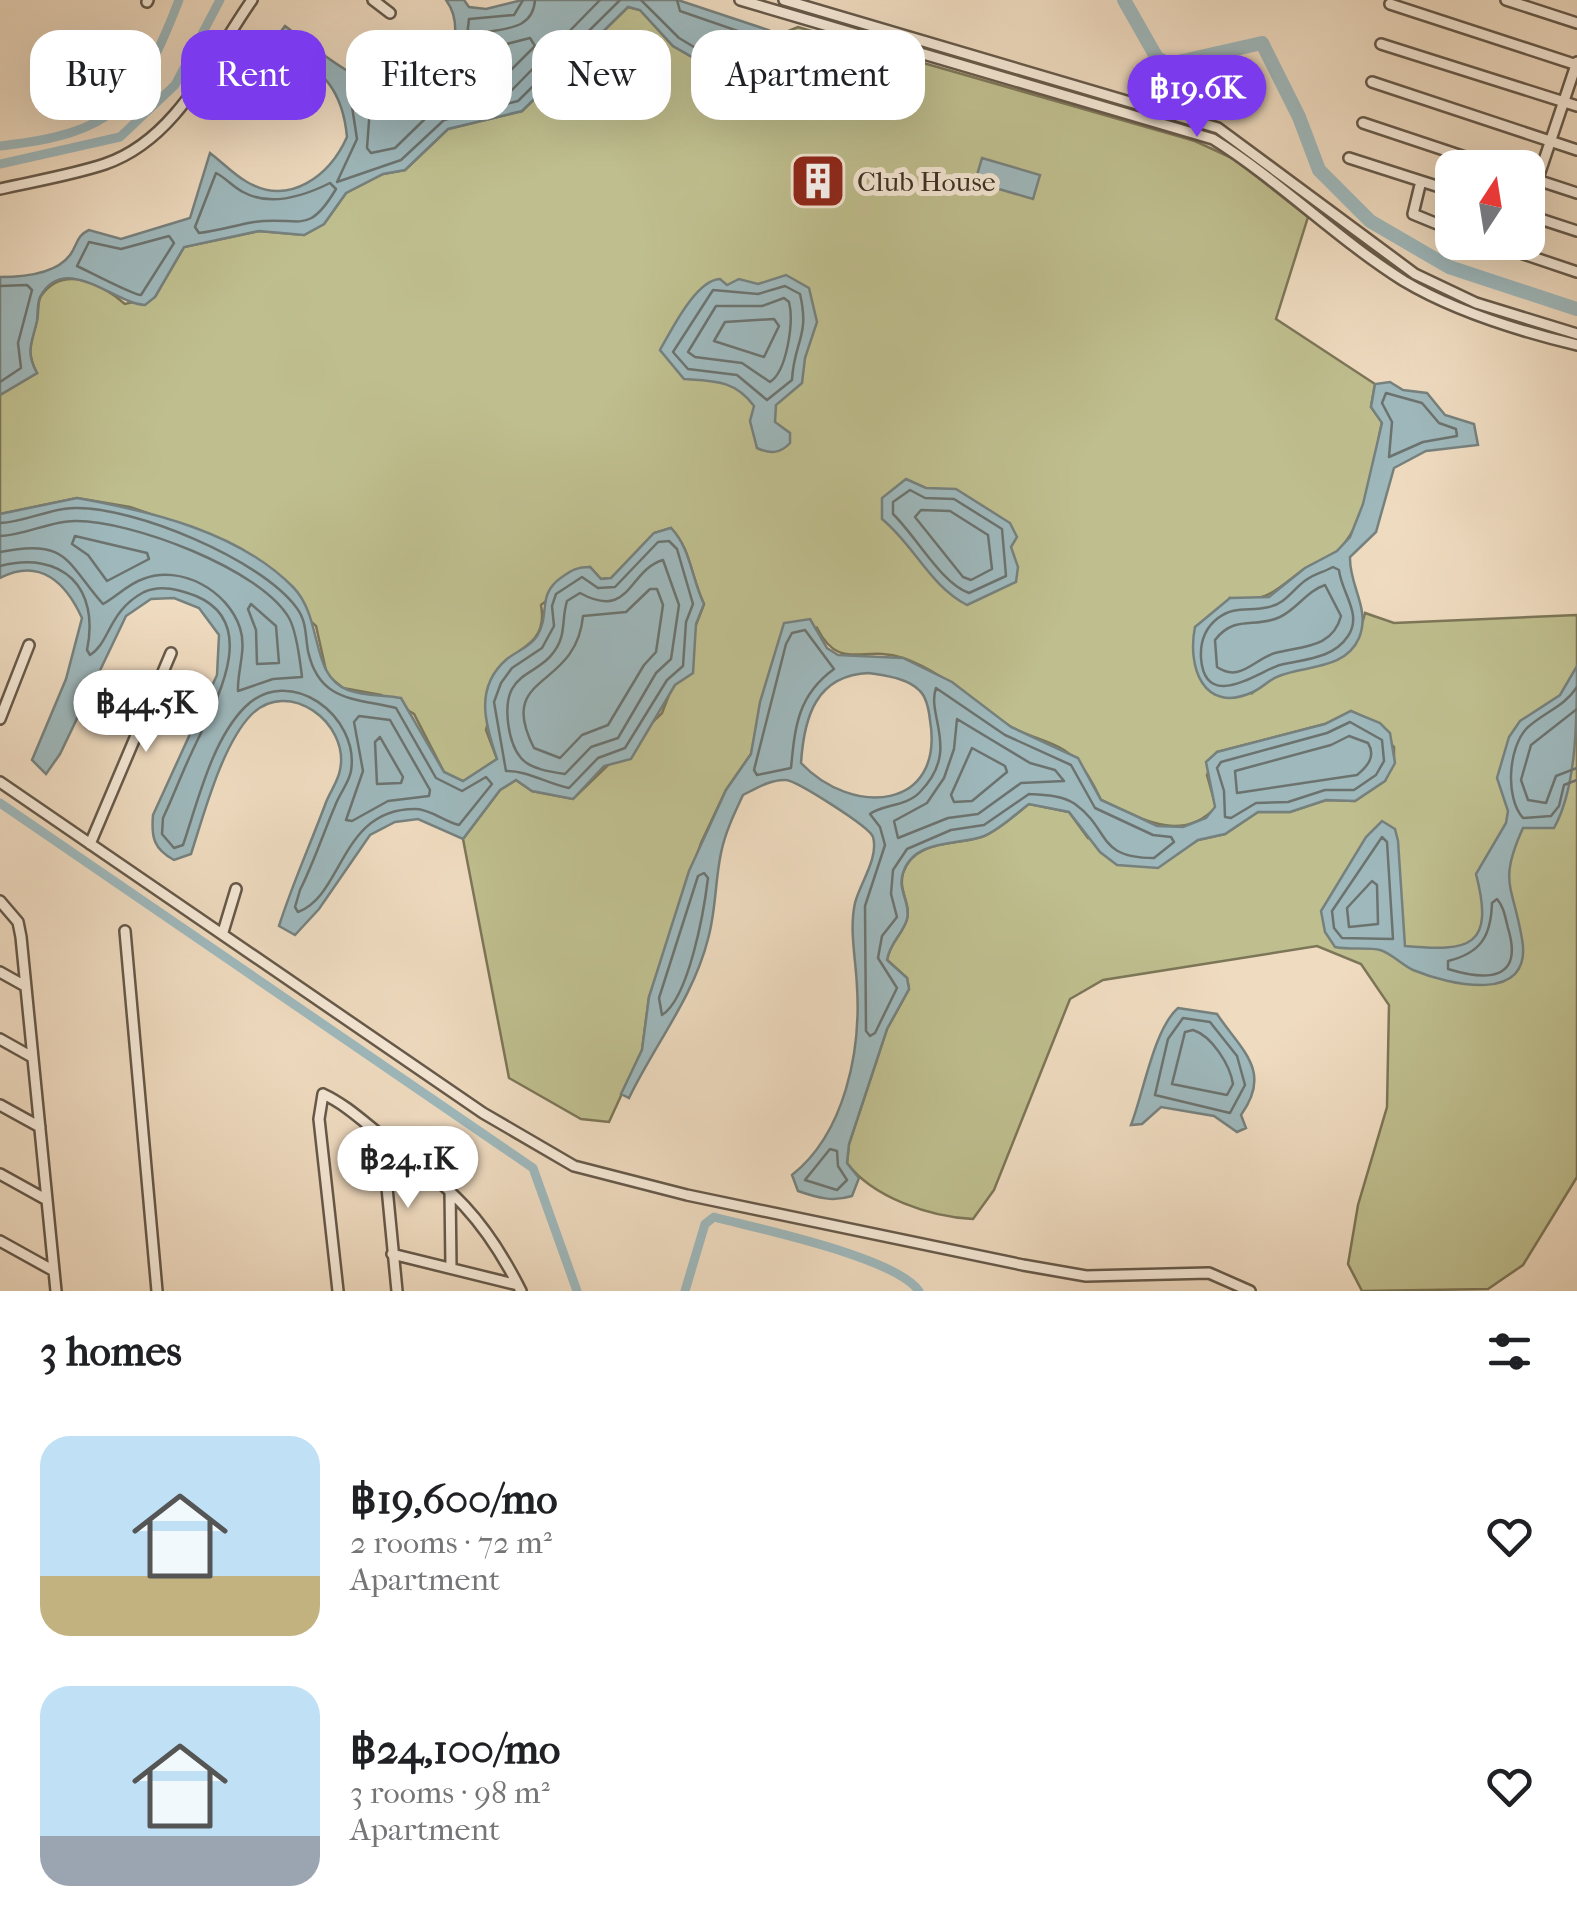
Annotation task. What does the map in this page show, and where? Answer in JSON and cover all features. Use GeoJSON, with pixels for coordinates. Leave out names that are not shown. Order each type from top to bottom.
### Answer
{"type":"FeatureCollection","features":[{"type":"Feature","properties":{"kind":"street"},"geometry":{"type":"LineString","coordinates":[[0,188],[107,164],[143,144],[163,128],[187,98],[252,0]]}},
{"type":"Feature","properties":{"kind":"street"},"geometry":{"type":"LineString","coordinates":[[373,0],[390,13]]}},
{"type":"Feature","properties":{"kind":"street"},"geometry":{"type":"LineString","coordinates":[[740,0],[1213,138],[1261,169],[1405,282],[1470,312],[1577,345]]}},
{"type":"Feature","properties":{"kind":"street"},"geometry":{"type":"LineString","coordinates":[[784,0],[1218,128],[1415,274],[1476,303],[1577,334]]}},
{"type":"Feature","properties":{"kind":"street"},"geometry":{"type":"LineString","coordinates":[[1506,0],[1577,23]]}},
{"type":"Feature","properties":{"kind":"street"},"geometry":{"type":"LineString","coordinates":[[1390,4],[1577,64],[1545,154]]}},
{"type":"Feature","properties":{"kind":"street"},"geometry":{"type":"LineString","coordinates":[[1382,44],[1577,106]]}},
{"type":"Feature","properties":{"kind":"street"},"geometry":{"type":"LineString","coordinates":[[1372,82],[1577,150]]}},
{"type":"Feature","properties":{"kind":"street"},"geometry":{"type":"LineString","coordinates":[[1363,123],[1444,150]]}},
{"type":"Feature","properties":{"kind":"street"},"geometry":{"type":"LineString","coordinates":[[1349,158],[1435,186]]}},
{"type":"Feature","properties":{"kind":"street"},"geometry":{"type":"LineString","coordinates":[[1421,181],[1413,214],[1435,223]]}},
{"type":"Feature","properties":{"kind":"street"},"geometry":{"type":"LineString","coordinates":[[1545,183],[1577,193]]}},
{"type":"Feature","properties":{"kind":"street"},"geometry":{"type":"LineString","coordinates":[[1545,219],[1577,231]]}},
{"type":"Feature","properties":{"kind":"street"},"geometry":{"type":"LineString","coordinates":[[1545,259],[1577,272]]}},
{"type":"Feature","properties":{"kind":"street"},"geometry":{"type":"LineString","coordinates":[[0,719],[29,644]]}},
{"type":"Feature","properties":{"kind":"street"},"geometry":{"type":"LineString","coordinates":[[90,844],[171,653]]}},
{"type":"Feature","properties":{"kind":"street"},"geometry":{"type":"LineString","coordinates":[[0,782],[484,1113],[574,1166],[687,1195],[1022,1266],[1086,1276],[1209,1273],[1250,1291]]}},
{"type":"Feature","properties":{"kind":"street"},"geometry":{"type":"LineString","coordinates":[[223,932],[236,888]]}},
{"type":"Feature","properties":{"kind":"street"},"geometry":{"type":"LineString","coordinates":[[0,900],[18,922],[56,1291]]}},
{"type":"Feature","properties":{"kind":"street"},"geometry":{"type":"LineString","coordinates":[[125,930],[157,1291]]}},
{"type":"Feature","properties":{"kind":"street"},"geometry":{"type":"LineString","coordinates":[[0,972],[26,986]]}},
{"type":"Feature","properties":{"kind":"street"},"geometry":{"type":"LineString","coordinates":[[0,1039],[32,1057]]}},
{"type":"Feature","properties":{"kind":"street"},"geometry":{"type":"LineString","coordinates":[[338,1291],[319,1096],[334,1099],[450,1188],[490,1234],[520,1288]]}},
{"type":"Feature","properties":{"kind":"street"},"geometry":{"type":"LineString","coordinates":[[0,1105],[40,1127]]}},
{"type":"Feature","properties":{"kind":"street"},"geometry":{"type":"LineString","coordinates":[[382,1136],[396,1291]]}},
{"type":"Feature","properties":{"kind":"street"},"geometry":{"type":"LineString","coordinates":[[0,1174],[47,1200]]}},
{"type":"Feature","properties":{"kind":"street"},"geometry":{"type":"LineString","coordinates":[[450,1188],[451,1268]]}},
{"type":"Feature","properties":{"kind":"street"},"geometry":{"type":"LineString","coordinates":[[0,1241],[54,1271]]}},
{"type":"Feature","properties":{"kind":"street"},"geometry":{"type":"LineString","coordinates":[[392,1254],[520,1288]]}},
{"type":"Feature","properties":{"kind":"shaded area"},"geometry":{"type":"Polygon","coordinates":[[[628,7],[640,10],[658,30],[605,30],[628,7]]]}},
{"type":"Feature","properties":{"kind":"shaded area"},"geometry":{"type":"Polygon","coordinates":[[[671,44],[691,56],[691,120],[925,120],[925,63],[1195,141],[1234,159],[1308,217],[1276,319],[1375,384],[1371,407],[1382,422],[1362,511],[1345,542],[1330,557],[1304,569],[1269,594],[1230,598],[1252,693],[1280,675],[1344,654],[1359,632],[1365,613],[1394,623],[1577,615],[1577,1177],[1523,1265],[1488,1289],[1362,1291],[1348,1264],[1358,1205],[1387,1107],[1389,1005],[1361,964],[1317,946],[1103,980],[1070,999],[994,1190],[973,1219],[922,1210],[887,1196],[847,1163],[849,1144],[887,1029],[909,989],[907,978],[887,960],[907,919],[903,873],[917,854],[938,845],[984,836],[1029,804],[1069,812],[1088,838],[1181,851],[1198,840],[1225,834],[1258,812],[1290,812],[1326,800],[1355,801],[1385,781],[1394,763],[1394,747],[1364,717],[1351,711],[1325,724],[1217,752],[1207,775],[1216,807],[1188,824],[1159,824],[1101,800],[1086,772],[1070,755],[1008,725],[931,671],[889,655],[844,654],[826,642],[817,628],[756,731],[751,754],[726,790],[701,843],[649,997],[642,1050],[609,1122],[581,1119],[509,1078],[463,839],[500,790],[516,780],[532,791],[573,799],[662,713],[704,604],[687,554],[671,528],[654,533],[611,578],[601,579],[590,567],[541,605],[539,632],[505,661],[486,730],[497,759],[463,782],[444,772],[414,714],[381,695],[343,688],[327,675],[316,626],[209,534],[130,507],[77,498],[0,514],[0,395],[37,373],[31,347],[40,298],[50,286],[83,280],[125,304],[155,297],[184,247],[259,231],[304,235],[324,224],[346,193],[383,174],[405,170],[448,129],[485,120],[512,120],[512,113],[522,111],[532,101],[532,120],[671,120],[671,44]]]}},
{"type":"Feature","properties":{"kind":"water"},"geometry":{"type":"Polygon","coordinates":[[[446,0],[464,0],[469,7],[486,9],[522,0],[678,0],[768,30],[691,30],[691,56],[671,44],[671,30],[658,30],[640,10],[628,7],[605,30],[532,30],[532,101],[522,111],[512,113],[512,30],[455,30],[446,0]]]}},
{"type":"Feature","properties":{"kind":"water"},"geometry":{"type":"Polygon","coordinates":[[[326,57],[346,70],[346,120],[485,120],[448,129],[405,170],[383,174],[346,193],[324,224],[304,235],[259,231],[184,247],[155,297],[145,305],[76,279],[50,284],[39,299],[31,347],[37,373],[0,395],[0,277],[28,275],[56,266],[89,230],[121,239],[190,218],[210,153],[242,179],[263,189],[293,189],[307,183],[330,164],[347,137],[340,103],[326,80],[326,57]]]}},
{"type":"Feature","properties":{"kind":"water"},"geometry":{"type":"Polygon","coordinates":[[[982,158],[1040,175],[1033,199],[975,182],[982,158]]]}},
{"type":"Feature","properties":{"kind":"water"},"geometry":{"type":"Polygon","coordinates":[[[786,275],[809,288],[817,322],[805,358],[802,383],[776,405],[775,422],[790,433],[790,443],[771,452],[757,448],[750,421],[754,406],[747,397],[723,383],[684,379],[660,350],[694,296],[711,281],[720,279],[727,285],[739,279],[758,284],[786,275]]]}},
{"type":"Feature","properties":{"kind":"water"},"geometry":{"type":"Polygon","coordinates":[[[1390,382],[1403,390],[1427,393],[1445,415],[1474,424],[1478,445],[1426,451],[1394,468],[1376,532],[1350,557],[1363,617],[1353,648],[1335,661],[1279,676],[1253,692],[1222,697],[1211,692],[1197,671],[1195,627],[1230,598],[1269,597],[1305,568],[1337,551],[1350,537],[1363,504],[1382,423],[1371,407],[1375,384],[1390,382]]]}},
{"type":"Feature","properties":{"kind":"water"},"geometry":{"type":"Polygon","coordinates":[[[906,479],[926,488],[956,489],[1010,523],[1017,537],[1011,547],[1018,567],[1016,582],[967,605],[943,587],[882,519],[882,498],[906,479]]]}},
{"type":"Feature","properties":{"kind":"water"},"geometry":{"type":"Polygon","coordinates":[[[77,498],[192,527],[247,552],[271,568],[303,600],[327,672],[336,683],[354,692],[401,698],[444,772],[463,781],[497,759],[486,719],[486,694],[497,670],[537,636],[546,598],[554,584],[585,567],[601,579],[611,578],[654,533],[671,528],[687,554],[704,604],[696,624],[693,673],[675,685],[631,759],[604,766],[573,799],[532,791],[516,780],[500,790],[463,839],[418,819],[395,822],[370,835],[319,909],[295,935],[279,926],[340,770],[336,736],[313,711],[298,703],[282,701],[251,715],[223,762],[191,854],[174,860],[162,852],[153,836],[153,815],[217,675],[219,635],[199,608],[174,598],[151,599],[126,616],[60,754],[46,774],[32,760],[66,679],[82,618],[68,594],[50,577],[27,570],[0,578],[0,514],[77,498]]]}},
{"type":"Feature","properties":{"kind":"water"},"geometry":{"type":"Polygon","coordinates":[[[810,619],[827,648],[838,655],[903,658],[952,682],[1011,727],[1078,758],[1101,800],[1157,826],[1183,827],[1206,818],[1215,807],[1206,762],[1217,752],[1325,724],[1351,711],[1380,723],[1390,733],[1395,763],[1385,781],[1355,801],[1326,800],[1290,812],[1258,812],[1225,834],[1198,840],[1158,868],[1117,865],[1100,852],[1069,812],[1029,804],[984,836],[938,845],[917,854],[903,873],[907,919],[887,960],[907,978],[909,989],[887,1029],[849,1144],[847,1163],[859,1178],[852,1196],[819,1197],[798,1191],[792,1175],[825,1137],[846,1089],[858,1012],[853,913],[874,845],[873,837],[860,824],[804,788],[780,780],[743,795],[723,846],[711,928],[693,981],[629,1098],[621,1094],[642,1050],[649,997],[689,871],[726,790],[751,754],[760,702],[784,623],[810,619]],[[869,673],[836,681],[825,690],[805,730],[801,763],[845,792],[890,796],[909,788],[923,773],[931,750],[929,713],[926,701],[915,687],[903,680],[869,673]]]}},
{"type":"Feature","properties":{"kind":"water"},"geometry":{"type":"Polygon","coordinates":[[[1577,666],[1574,751],[1562,811],[1554,828],[1523,828],[1511,861],[1510,884],[1522,939],[1522,960],[1515,974],[1502,982],[1466,984],[1413,970],[1380,950],[1335,947],[1325,932],[1321,911],[1366,837],[1382,821],[1395,829],[1398,841],[1405,946],[1446,948],[1472,940],[1482,917],[1476,874],[1506,823],[1508,811],[1497,778],[1509,737],[1520,721],[1560,695],[1577,666]]]}},
{"type":"Feature","properties":{"kind":"water"},"geometry":{"type":"Polygon","coordinates":[[[1178,1008],[1217,1014],[1244,1050],[1254,1073],[1250,1100],[1241,1115],[1246,1128],[1237,1132],[1214,1116],[1161,1107],[1142,1124],[1131,1125],[1162,1030],[1178,1008]]]}},
{"type":"Feature","properties":{"kind":"waterway"},"geometry":{"type":"LineString","coordinates":[[0,146],[71,133],[117,108],[150,66],[179,0]]}},
{"type":"Feature","properties":{"kind":"waterway"},"geometry":{"type":"LineString","coordinates":[[0,164],[120,137],[175,85],[220,0]]}},
{"type":"Feature","properties":{"kind":"waterway"},"geometry":{"type":"LineString","coordinates":[[1124,0],[1157,58],[1169,64],[1262,43],[1299,117],[1319,170],[1370,221],[1449,267],[1577,309]]}},
{"type":"Feature","properties":{"kind":"waterway"},"geometry":{"type":"LineString","coordinates":[[0,803],[533,1168],[577,1291]]}},
{"type":"Feature","properties":{"kind":"waterway"},"geometry":{"type":"LineString","coordinates":[[685,1291],[705,1224],[714,1217],[855,1256],[905,1279],[919,1291]]}},
{"type":"Feature","properties":{"kind":"place","name":"Club House"},"geometry":{"type":"Point","coordinates":[818,181]}}]}
